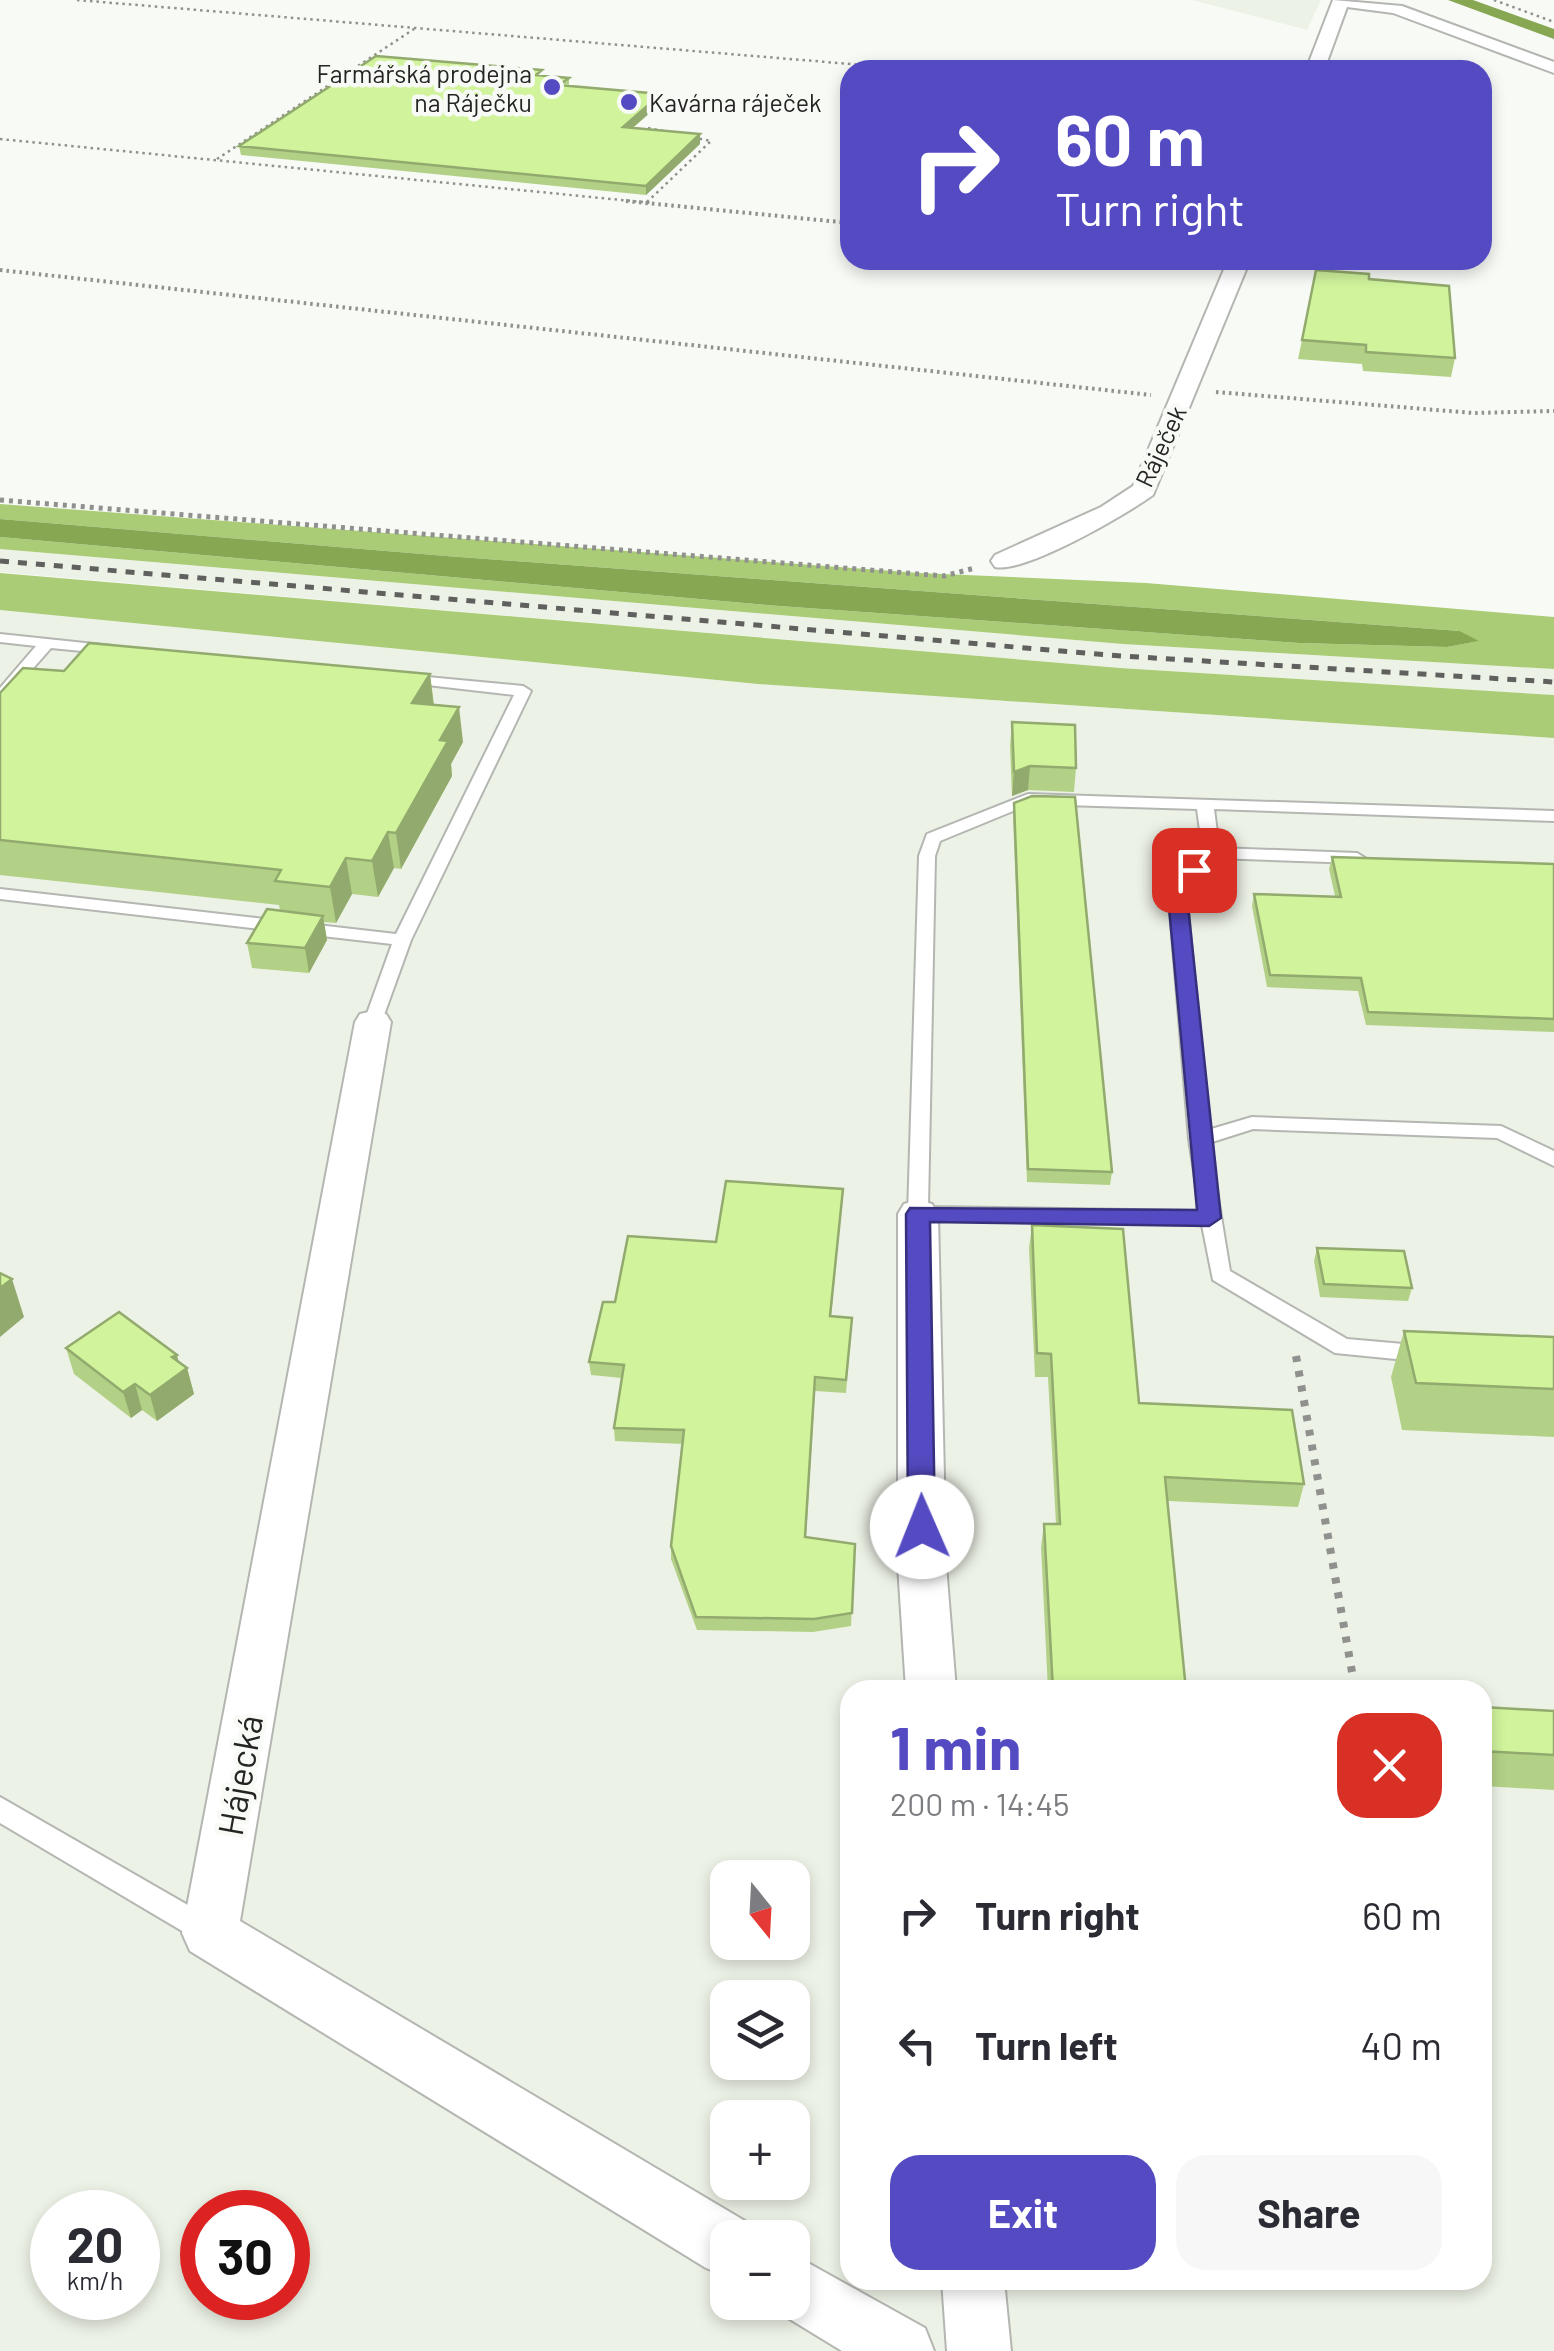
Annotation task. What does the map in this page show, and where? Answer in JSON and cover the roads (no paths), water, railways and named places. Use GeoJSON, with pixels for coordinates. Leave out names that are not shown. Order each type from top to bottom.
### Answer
{"type":"FeatureCollection","features":[{"type":"Feature","properties":{"kind":"street"},"geometry":{"type":"LineString","coordinates":[[1319,60],[1341,0],[1396,9],[1554,68]]}},
{"type":"Feature","properties":{"kind":"street","name":"Ráječek"},"geometry":{"type":"LineString","coordinates":[[1004,561],[1110,514],[1144,490],[1236,270]]}},
{"type":"Feature","properties":{"kind":"street","name":"Hájecká"},"geometry":{"type":"LineString","coordinates":[[210,1933],[373,1022]]}},
{"type":"Feature","properties":{"kind":"street"},"geometry":{"type":"LineString","coordinates":[[918,1214],[916,1302],[922,1565],[930,1680]]}},
{"type":"Feature","properties":{"kind":"street"},"geometry":{"type":"LineString","coordinates":[[210,1933],[710,2235]]}},
{"type":"Feature","properties":{"kind":"street"},"geometry":{"type":"LineString","coordinates":[[975,2290],[978,2351]]}},
{"type":"Feature","properties":{"kind":"street"},"geometry":{"type":"LineString","coordinates":[[810,2296],[902,2351]]}},
{"type":"Feature","properties":{"kind":"lane"},"geometry":{"type":"LineString","coordinates":[[0,638],[126,651]]}},
{"type":"Feature","properties":{"kind":"lane"},"geometry":{"type":"LineString","coordinates":[[0,697],[47,643]]}},
{"type":"Feature","properties":{"kind":"lane"},"geometry":{"type":"LineString","coordinates":[[373,1022],[402,940],[523,691],[384,677]]}},
{"type":"Feature","properties":{"kind":"lane"},"geometry":{"type":"LineString","coordinates":[[1209,1218],[918,1214],[927,856],[933,838],[1028,800],[1554,816]]}},
{"type":"Feature","properties":{"kind":"lane"},"geometry":{"type":"LineString","coordinates":[[1205,804],[1211,853]]}},
{"type":"Feature","properties":{"kind":"lane"},"geometry":{"type":"LineString","coordinates":[[1382,859],[1211,853],[1176,886],[1199,1138],[1220,1274],[1344,1348],[1442,1355]]}},
{"type":"Feature","properties":{"kind":"lane"},"geometry":{"type":"LineString","coordinates":[[0,894],[402,940]]}},
{"type":"Feature","properties":{"kind":"lane"},"geometry":{"type":"LineString","coordinates":[[1199,1138],[1252,1123],[1501,1132],[1554,1159]]}},
{"type":"Feature","properties":{"kind":"lane"},"geometry":{"type":"LineString","coordinates":[[0,1809],[210,1933]]}},
{"type":"Feature","properties":{"kind":"railway"},"geometry":{"type":"LineString","coordinates":[[0,561],[1121,656],[1554,682]]}},
{"type":"Feature","properties":{"kind":"place","name":"Farmářská prodejna na Ráječku"},"geometry":{"type":"Point","coordinates":[552,87]}},
{"type":"Feature","properties":{"kind":"place","name":"Kavárna ráječek"},"geometry":{"type":"Point","coordinates":[629,102]}}]}
